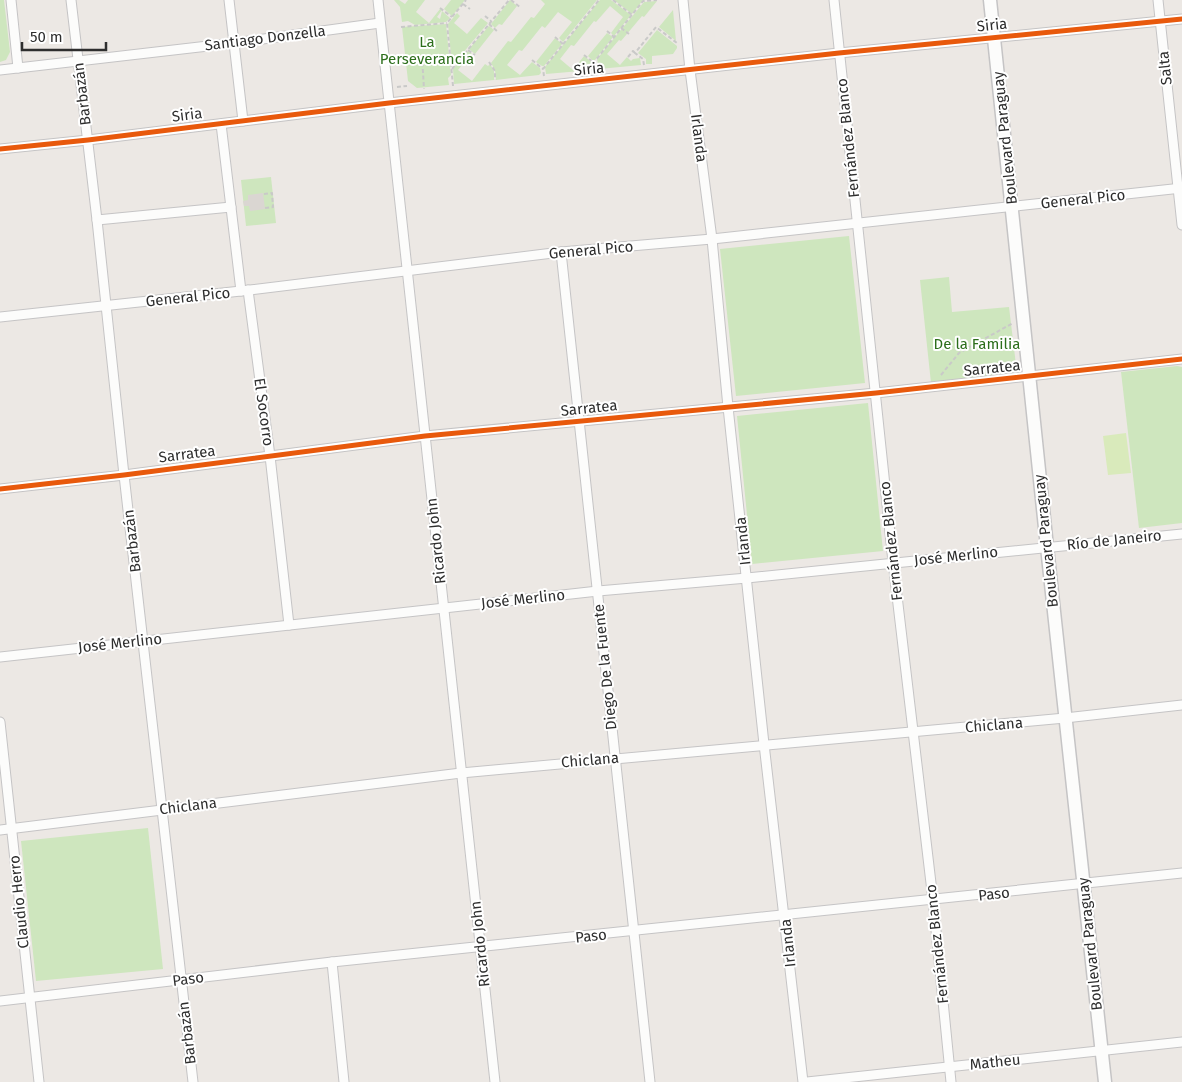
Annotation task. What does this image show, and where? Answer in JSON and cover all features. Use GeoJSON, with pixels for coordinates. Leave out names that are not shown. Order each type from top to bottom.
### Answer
{"type":"FeatureCollection","features":[{"type":"Feature","properties":{"kind":"main road","name":"Boulevard Paraguay"},"geometry":{"type":"LineString","coordinates":[[990,0],[1105,1082]]}},
{"type":"Feature","properties":{"kind":"street"},"geometry":{"type":"LineString","coordinates":[[11,0],[18,68]]}},
{"type":"Feature","properties":{"kind":"street","name":"Barbazán"},"geometry":{"type":"LineString","coordinates":[[72,0],[193,1082]]}},
{"type":"Feature","properties":{"kind":"street"},"geometry":{"type":"LineString","coordinates":[[229,0],[243,121]]}},
{"type":"Feature","properties":{"kind":"street","name":"Ricardo John"},"geometry":{"type":"LineString","coordinates":[[378,0],[495,1082]]}},
{"type":"Feature","properties":{"kind":"street","name":"Irlanda"},"geometry":{"type":"LineString","coordinates":[[683,0],[712,239],[764,744],[805,1082]]}},
{"type":"Feature","properties":{"kind":"street","name":"Fernández Blanco"},"geometry":{"type":"LineString","coordinates":[[834,0],[893,562],[933,900],[950,1082]]}},
{"type":"Feature","properties":{"kind":"street","name":"Salta"},"geometry":{"type":"LineString","coordinates":[[1158,0],[1180,188],[1182,225]]}},
{"type":"Feature","properties":{"kind":"street","name":"Siria"},"geometry":{"type":"LineString","coordinates":[[0,149],[389,103],[840,53],[1182,19]]}},
{"type":"Feature","properties":{"kind":"street","name":"Santiago Donzella"},"geometry":{"type":"LineString","coordinates":[[0,70],[234,43],[380,23]]}},
{"type":"Feature","properties":{"kind":"street","name":"El Socorro"},"geometry":{"type":"LineString","coordinates":[[221,124],[231,207],[270,456],[289,624]]}},
{"type":"Feature","properties":{"kind":"street","name":"General Pico"},"geometry":{"type":"LineString","coordinates":[[0,317],[244,291],[561,252],[712,239],[1180,188]]}},
{"type":"Feature","properties":{"kind":"street"},"geometry":{"type":"LineString","coordinates":[[97,220],[231,207]]}},
{"type":"Feature","properties":{"kind":"street","name":"Diego De la Fuente"},"geometry":{"type":"LineString","coordinates":[[561,252],[650,1082]]}},
{"type":"Feature","properties":{"kind":"street","name":"Sarratea"},"geometry":{"type":"LineString","coordinates":[[0,489],[425,436],[876,393],[1182,359]]}},
{"type":"Feature","properties":{"kind":"street","name":"Río de Janeiro"},"geometry":{"type":"LineString","coordinates":[[1047,547],[1182,534]]}},
{"type":"Feature","properties":{"kind":"street","name":"José Merlino"},"geometry":{"type":"LineString","coordinates":[[0,657],[598,591],[747,578],[1047,547]]}},
{"type":"Feature","properties":{"kind":"street","name":"Chiclana"},"geometry":{"type":"LineString","coordinates":[[0,830],[461,773],[1065,718],[1182,705]]}},
{"type":"Feature","properties":{"kind":"street","name":"Claudio Herro"},"geometry":{"type":"LineString","coordinates":[[0,722],[39,1082]]}},
{"type":"Feature","properties":{"kind":"street","name":"Paso"},"geometry":{"type":"LineString","coordinates":[[0,1001],[332,962],[635,932],[1182,873]]}},
{"type":"Feature","properties":{"kind":"street"},"geometry":{"type":"LineString","coordinates":[[332,962],[344,1082]]}},
{"type":"Feature","properties":{"kind":"street","name":"Matheu"},"geometry":{"type":"LineString","coordinates":[[805,1082],[1182,1042]]}},
{"type":"Feature","properties":{"kind":"path"},"geometry":{"type":"LineString","coordinates":[[401,26],[447,23],[466,0]]}},
{"type":"Feature","properties":{"kind":"path"},"geometry":{"type":"LineString","coordinates":[[452,69],[510,0],[521,8]]}},
{"type":"Feature","properties":{"kind":"path"},"geometry":{"type":"LineString","coordinates":[[543,69],[599,0]]}},
{"type":"Feature","properties":{"kind":"path"},"geometry":{"type":"LineString","coordinates":[[613,0],[632,15]]}},
{"type":"Feature","properties":{"kind":"path"},"geometry":{"type":"LineString","coordinates":[[596,71],[595,61],[643,1],[657,0]]}},
{"type":"Feature","properties":{"kind":"path"},"geometry":{"type":"LineString","coordinates":[[463,4],[470,10]]}},
{"type":"Feature","properties":{"kind":"path"},"geometry":{"type":"LineString","coordinates":[[440,8],[452,18]]}},
{"type":"Feature","properties":{"kind":"path"},"geometry":{"type":"LineString","coordinates":[[485,16],[491,21]]}},
{"type":"Feature","properties":{"kind":"path"},"geometry":{"type":"LineString","coordinates":[[447,23],[453,86]]}},
{"type":"Feature","properties":{"kind":"path"},"geometry":{"type":"LineString","coordinates":[[489,24],[498,32]]}},
{"type":"Feature","properties":{"kind":"path"},"geometry":{"type":"LineString","coordinates":[[635,53],[656,27],[678,45]]}},
{"type":"Feature","properties":{"kind":"path"},"geometry":{"type":"LineString","coordinates":[[621,28],[629,34]]}},
{"type":"Feature","properties":{"kind":"path"},"geometry":{"type":"LineString","coordinates":[[607,31],[614,37]]}},
{"type":"Feature","properties":{"kind":"path"},"geometry":{"type":"LineString","coordinates":[[555,36],[563,44]]}},
{"type":"Feature","properties":{"kind":"path"},"geometry":{"type":"LineString","coordinates":[[468,50],[475,55]]}},
{"type":"Feature","properties":{"kind":"path"},"geometry":{"type":"LineString","coordinates":[[628,57],[633,51],[643,59],[644,66]]}},
{"type":"Feature","properties":{"kind":"path"},"geometry":{"type":"LineString","coordinates":[[584,55],[593,62],[595,61]]}},
{"type":"Feature","properties":{"kind":"path"},"geometry":{"type":"LineString","coordinates":[[422,56],[424,89]]}},
{"type":"Feature","properties":{"kind":"path"},"geometry":{"type":"LineString","coordinates":[[532,60],[543,69],[544,76]]}},
{"type":"Feature","properties":{"kind":"path"},"geometry":{"type":"LineString","coordinates":[[489,62],[495,71],[495,82]]}},
{"type":"Feature","properties":{"kind":"path"},"geometry":{"type":"LineString","coordinates":[[264,194],[272,194],[273,200],[273,207],[265,208]]}},
{"type":"Feature","properties":{"kind":"path"},"geometry":{"type":"LineString","coordinates":[[932,387],[959,353],[1023,317]]}},
{"type":"Feature","properties":{"kind":"green space"},"geometry":{"type":"Polygon","coordinates":[[[0,0],[4,0],[10,52],[6,60],[0,62],[0,0]]]}},
{"type":"Feature","properties":{"kind":"green space"},"geometry":{"type":"Polygon","coordinates":[[[394,0],[399,0],[405,4],[408,0],[425,0],[416,12],[429,23],[440,9],[442,10],[437,17],[440,19],[442,11],[450,18],[446,22],[415,25],[408,21],[402,22],[400,7],[394,0]]]}},
{"type":"Feature","properties":{"kind":"green space"},"geometry":{"type":"Polygon","coordinates":[[[451,0],[465,0],[452,16],[444,9],[451,0]]]}},
{"type":"Feature","properties":{"kind":"green space"},"geometry":{"type":"Polygon","coordinates":[[[510,0],[517,6],[502,25],[499,24],[495,28],[491,24],[510,0]]]}},
{"type":"Feature","properties":{"kind":"green space"},"geometry":{"type":"Polygon","coordinates":[[[541,0],[597,0],[563,42],[559,38],[572,22],[558,12],[545,28],[542,26],[522,51],[519,50],[507,65],[520,75],[532,62],[540,68],[541,73],[539,75],[496,80],[495,70],[491,63],[508,41],[511,42],[531,17],[534,18],[545,4],[541,0]]]}},
{"type":"Feature","properties":{"kind":"green space"},"geometry":{"type":"Polygon","coordinates":[[[600,0],[611,0],[631,15],[614,36],[611,33],[623,17],[610,6],[596,22],[594,21],[574,46],[571,45],[560,59],[573,70],[584,56],[593,63],[592,70],[546,74],[545,67],[600,0]]]}},
{"type":"Feature","properties":{"kind":"green space"},"geometry":{"type":"Polygon","coordinates":[[[614,0],[643,0],[632,14],[614,0]]]}},
{"type":"Feature","properties":{"kind":"green space"},"geometry":{"type":"Polygon","coordinates":[[[657,1],[644,17],[642,16],[607,54],[620,65],[627,57],[631,61],[640,58],[641,65],[599,69],[597,59],[644,2],[657,1]]]}},
{"type":"Feature","properties":{"kind":"green space"},"geometry":{"type":"Polygon","coordinates":[[[673,10],[676,41],[659,27],[673,10]]]}},
{"type":"Feature","properties":{"kind":"green space"},"geometry":{"type":"Polygon","coordinates":[[[457,13],[460,16],[454,23],[467,34],[481,18],[488,23],[452,66],[448,24],[457,13]]]}},
{"type":"Feature","properties":{"kind":"green space","name":"La Perseverancia"},"geometry":{"type":"Polygon","coordinates":[[[446,24],[451,75],[448,78],[449,85],[417,88],[408,81],[402,27],[446,24]]]}},
{"type":"Feature","properties":{"kind":"green space"},"geometry":{"type":"Polygon","coordinates":[[[489,26],[494,30],[475,54],[469,49],[489,26]]]}},
{"type":"Feature","properties":{"kind":"green space"},"geometry":{"type":"Polygon","coordinates":[[[657,30],[677,48],[673,54],[652,56],[652,64],[646,64],[646,59],[638,53],[657,30]]]}},
{"type":"Feature","properties":{"kind":"green space"},"geometry":{"type":"Polygon","coordinates":[[[607,33],[613,37],[595,60],[592,60],[588,56],[607,33]]]}},
{"type":"Feature","properties":{"kind":"green space"},"geometry":{"type":"Polygon","coordinates":[[[555,38],[562,44],[542,66],[536,62],[555,38]]]}},
{"type":"Feature","properties":{"kind":"green space"},"geometry":{"type":"Polygon","coordinates":[[[468,51],[473,55],[470,55],[458,70],[472,81],[485,64],[488,66],[490,64],[494,71],[494,80],[454,84],[453,69],[468,51]]]}},
{"type":"Feature","properties":{"kind":"green space"},"geometry":{"type":"Polygon","coordinates":[[[271,177],[276,223],[246,226],[241,180],[271,177]]]}},
{"type":"Feature","properties":{"kind":"green space"},"geometry":{"type":"Polygon","coordinates":[[[849,236],[865,383],[736,396],[720,249],[849,236]]]}},
{"type":"Feature","properties":{"kind":"green space","name":"De la Familia"},"geometry":{"type":"Polygon","coordinates":[[[949,277],[952,312],[1009,307],[1016,365],[1011,374],[931,383],[920,280],[949,277]]]}},
{"type":"Feature","properties":{"kind":"green space"},"geometry":{"type":"Polygon","coordinates":[[[1182,367],[1182,523],[1139,528],[1121,372],[1182,367]]]}},
{"type":"Feature","properties":{"kind":"green space"},"geometry":{"type":"Polygon","coordinates":[[[868,403],[883,551],[752,564],[737,416],[868,403]]]}},
{"type":"Feature","properties":{"kind":"green space"},"geometry":{"type":"Polygon","coordinates":[[[1126,433],[1131,473],[1108,475],[1103,436],[1126,433]]]}},
{"type":"Feature","properties":{"kind":"green space"},"geometry":{"type":"Polygon","coordinates":[[[148,828],[163,969],[36,981],[21,841],[148,828]]]}},
{"type":"Feature","properties":{"kind":"shaded area"},"geometry":{"type":"Polygon","coordinates":[[[263,193],[265,209],[250,211],[249,206],[244,206],[243,201],[248,200],[248,195],[263,193]]]}},
{"type":"Feature","properties":{"kind":"cycle path"},"geometry":{"type":"LineString","coordinates":[[0,149],[839,53],[1182,19]]}},
{"type":"Feature","properties":{"kind":"cycle path"},"geometry":{"type":"LineString","coordinates":[[0,489],[425,436],[876,393],[1182,359]]}}]}
